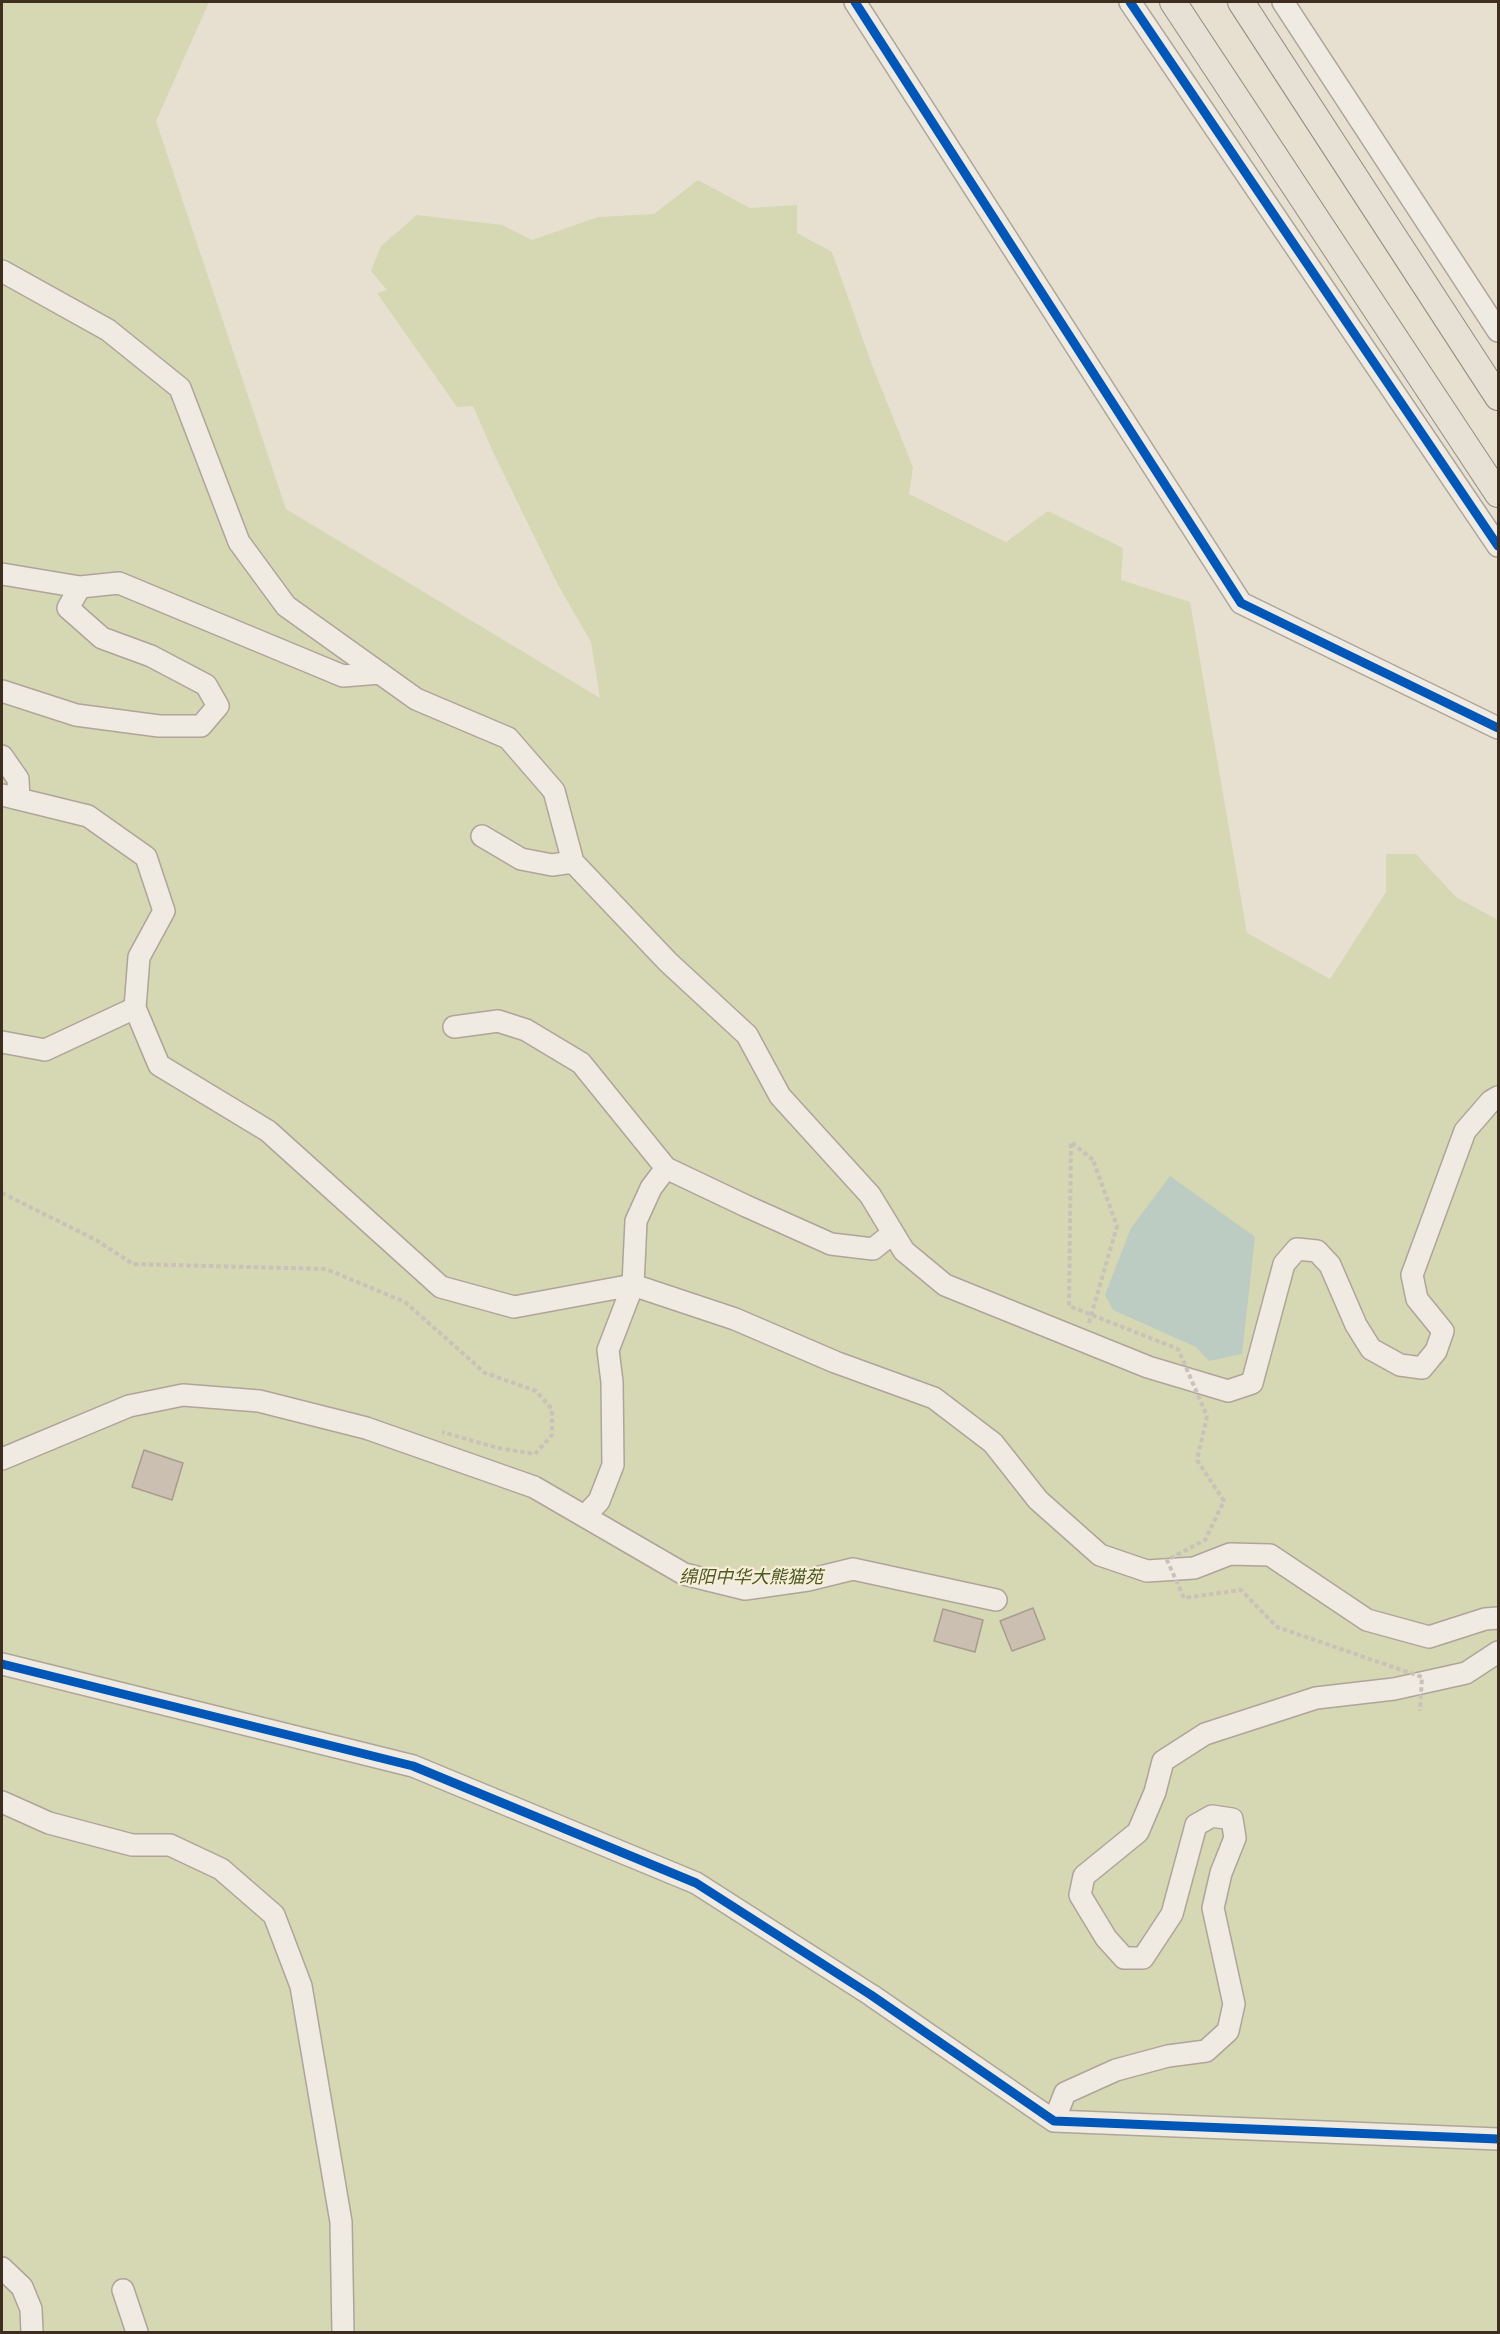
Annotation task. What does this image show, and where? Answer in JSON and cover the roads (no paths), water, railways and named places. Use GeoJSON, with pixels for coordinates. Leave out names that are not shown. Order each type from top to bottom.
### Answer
{"type":"FeatureCollection","features":[{"type":"Feature","properties":{"kind":"main road"},"geometry":{"type":"LineString","coordinates":[[1173,2],[1498,494]]}},
{"type":"Feature","properties":{"kind":"main road"},"geometry":{"type":"LineString","coordinates":[[1240,2],[1498,397]]}},
{"type":"Feature","properties":{"kind":"street"},"geometry":{"type":"LineString","coordinates":[[855,2],[1241,603],[1498,728]]}},
{"type":"Feature","properties":{"kind":"street"},"geometry":{"type":"LineString","coordinates":[[1130,2],[1498,546]]}},
{"type":"Feature","properties":{"kind":"street"},"geometry":{"type":"LineString","coordinates":[[1283,2],[1498,331]]}},
{"type":"Feature","properties":{"kind":"street"},"geometry":{"type":"LineString","coordinates":[[2,271],[108,330],[180,388],[239,542],[286,606],[416,699],[508,738],[554,791],[573,862],[668,962],[747,1035],[780,1096],[870,1195],[904,1251],[945,1285],[1148,1367],[1228,1391],[1252,1383],[1284,1263],[1297,1249],[1317,1251],[1330,1265],[1356,1325],[1371,1349],[1400,1365],[1422,1368],[1436,1352],[1443,1331],[1417,1299],[1412,1275],[1465,1131],[1491,1101],[1498,1097]]}},
{"type":"Feature","properties":{"kind":"street"},"geometry":{"type":"LineString","coordinates":[[2,574],[80,587],[119,583],[343,676],[380,673]]}},
{"type":"Feature","properties":{"kind":"street"},"geometry":{"type":"LineString","coordinates":[[2,691],[76,715],[159,726],[201,726],[218,706],[206,685],[151,656],[102,638],[68,608],[80,587]]}},
{"type":"Feature","properties":{"kind":"street"},"geometry":{"type":"LineString","coordinates":[[2,756],[18,779],[10,797],[88,816],[146,857],[164,911],[139,957],[135,1008],[159,1065],[268,1131],[441,1287],[514,1307],[633,1285],[735,1319],[835,1362],[934,1398],[993,1443],[1038,1500],[1100,1556],[1147,1571],[1194,1568],[1230,1554],[1270,1555],[1367,1620],[1429,1637],[1485,1619],[1498,1618]]}},
{"type":"Feature","properties":{"kind":"street"},"geometry":{"type":"LineString","coordinates":[[482,836],[521,859],[552,865],[573,862]]}},
{"type":"Feature","properties":{"kind":"street"},"geometry":{"type":"LineString","coordinates":[[2,1042],[45,1050],[135,1008]]}},
{"type":"Feature","properties":{"kind":"street"},"geometry":{"type":"LineString","coordinates":[[454,1027],[498,1021],[526,1030],[581,1063],[666,1168],[831,1244],[873,1249],[893,1233]]}},
{"type":"Feature","properties":{"kind":"street"},"geometry":{"type":"LineString","coordinates":[[585,1515],[599,1501],[613,1465],[612,1382],[608,1350],[616,1323],[633,1285],[636,1221],[651,1188],[666,1168]]}},
{"type":"Feature","properties":{"kind":"street"},"geometry":{"type":"LineString","coordinates":[[2,1459],[129,1406],[183,1395],[259,1401],[366,1428],[534,1487],[684,1574],[745,1589],[808,1580],[853,1569],[996,1600]]}},
{"type":"Feature","properties":{"kind":"street"},"geometry":{"type":"LineString","coordinates":[[1054,2121],[1065,2093],[1116,2070],[1168,2056],[1206,2050],[1228,2031],[1234,2004],[1213,1908],[1221,1873],[1235,1838],[1232,1819],[1212,1816],[1196,1824],[1172,1914],[1143,1958],[1124,1958],[1106,1938],[1080,1895],[1084,1876],[1138,1832],[1155,1792],[1163,1761],[1205,1734],[1316,1698],[1394,1689],[1466,1673],[1498,1652]]}},
{"type":"Feature","properties":{"kind":"street"},"geometry":{"type":"LineString","coordinates":[[2,1664],[413,1766],[696,1883],[871,1995],[1054,2121],[1498,2139]]}},
{"type":"Feature","properties":{"kind":"street"},"geometry":{"type":"LineString","coordinates":[[2,1802],[49,1823],[132,1845],[170,1845],[221,1869],[274,1915],[301,1986],[341,2222],[344,2332]]}},
{"type":"Feature","properties":{"kind":"street"},"geometry":{"type":"LineString","coordinates":[[2,2268],[22,2287],[31,2309],[32,2332]]}},
{"type":"Feature","properties":{"kind":"street"},"geometry":{"type":"LineString","coordinates":[[123,2290],[137,2332]]}},
{"type":"Feature","properties":{"kind":"park label","name":"绵阳中华大熊猫苑"},"geometry":{"type":"Point","coordinates":[751,1578]}}]}
